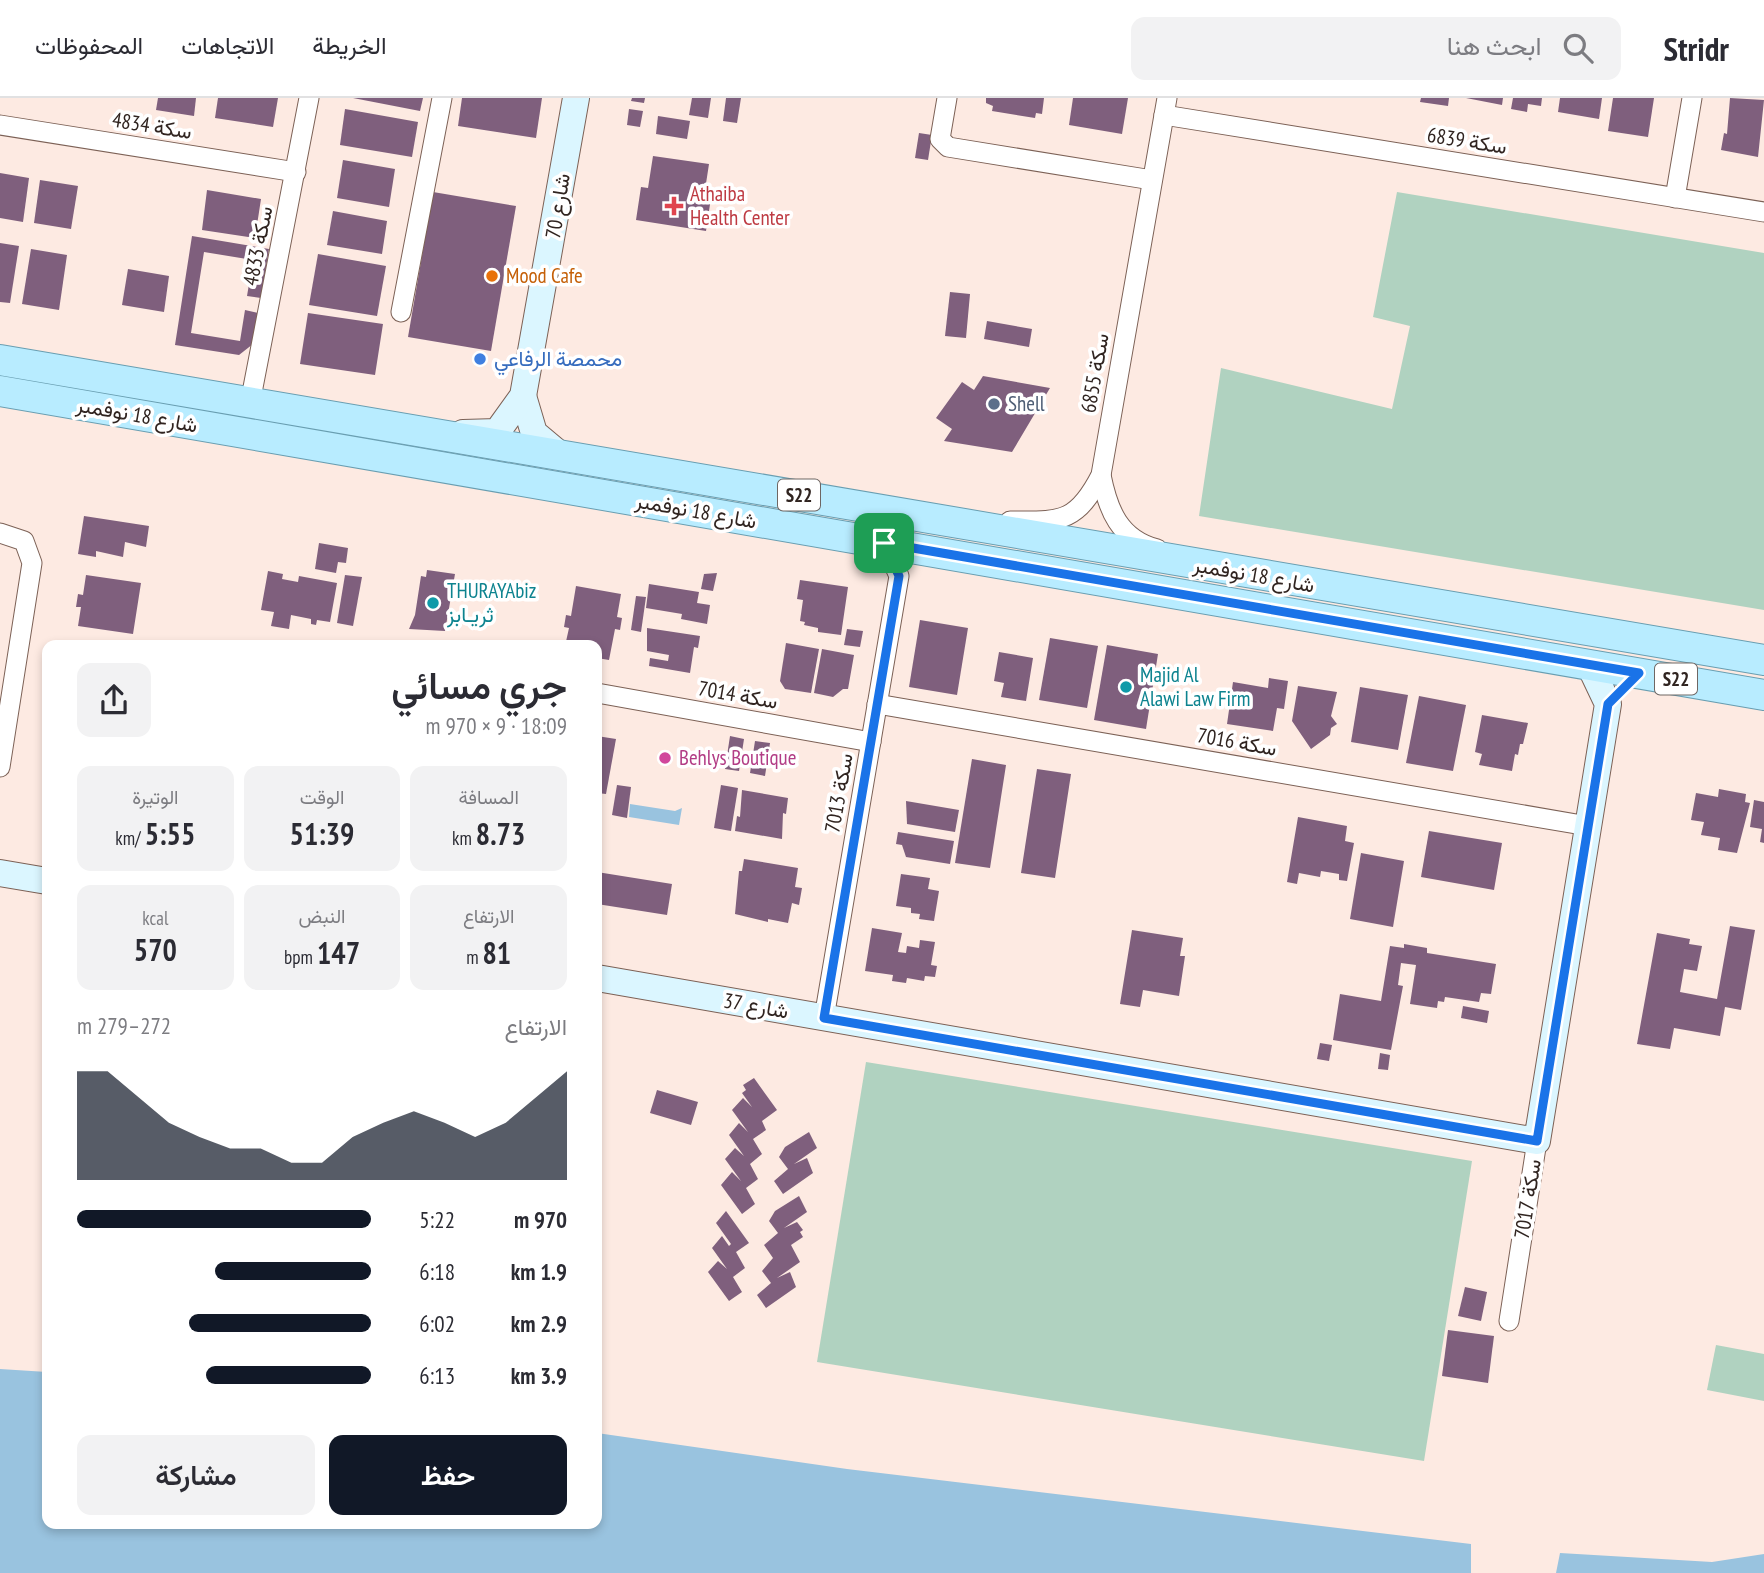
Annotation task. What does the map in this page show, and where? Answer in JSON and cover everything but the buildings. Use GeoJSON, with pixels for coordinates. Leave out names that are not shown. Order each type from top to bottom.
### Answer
{"type":"FeatureCollection","features":[{"type":"Feature","properties":{"kind":"main road","name":"شارع 18 نوفمبر"},"geometry":{"type":"LineString","coordinates":[[0,360],[1764,660]]}},
{"type":"Feature","properties":{"kind":"main road","name":"شارع 18 نوفمبر"},"geometry":{"type":"LineString","coordinates":[[0,391],[1764,695]]}},
{"type":"Feature","properties":{"kind":"street","name":"سكة 4833"},"geometry":{"type":"LineString","coordinates":[[250,403],[309,98]]}},
{"type":"Feature","properties":{"kind":"street"},"geometry":{"type":"LineString","coordinates":[[401,312],[442,98]]}},
{"type":"Feature","properties":{"kind":"street","name":"شارع 70"},"geometry":{"type":"LineString","coordinates":[[441,434],[497,432],[523,396],[576,98]]}},
{"type":"Feature","properties":{"kind":"street"},"geometry":{"type":"LineString","coordinates":[[947,98],[940,139],[948,146],[1152,180]]}},
{"type":"Feature","properties":{"kind":"street"},"geometry":{"type":"LineString","coordinates":[[1675,198],[1692,98]]}},
{"type":"Feature","properties":{"kind":"street","name":"سكة 6855"},"geometry":{"type":"LineString","coordinates":[[940,520],[1059,521],[1088,501],[1101,475],[1165,107]]}},
{"type":"Feature","properties":{"kind":"street","name":"سكة 6839"},"geometry":{"type":"LineString","coordinates":[[1165,107],[1764,212]]}},
{"type":"Feature","properties":{"kind":"street","name":"سكة 4834"},"geometry":{"type":"LineString","coordinates":[[0,125],[296,172]]}},
{"type":"Feature","properties":{"kind":"street","name":"شارع 70"},"geometry":{"type":"LineString","coordinates":[[523,396],[534,433],[559,454]]}},
{"type":"Feature","properties":{"kind":"street"},"geometry":{"type":"LineString","coordinates":[[1101,475],[1107,503],[1120,530],[1151,548],[1261,576]]}},
{"type":"Feature","properties":{"kind":"street"},"geometry":{"type":"LineString","coordinates":[[0,533],[24,541],[32,563],[6,696],[0,767]]}},
{"type":"Feature","properties":{"kind":"street"},"geometry":{"type":"LineString","coordinates":[[884,543],[899,576],[927,550]]}},
{"type":"Feature","properties":{"kind":"street","name":"سكة 7013"},"geometry":{"type":"LineString","coordinates":[[824,1018],[899,576]]}},
{"type":"Feature","properties":{"kind":"street"},"geometry":{"type":"LineString","coordinates":[[1589,664],[1608,704],[1639,673]]}},
{"type":"Feature","properties":{"kind":"street","name":"سكة 7014"},"geometry":{"type":"LineString","coordinates":[[602,694],[871,741]]}},
{"type":"Feature","properties":{"kind":"street","name":"سكة 7016"},"geometry":{"type":"LineString","coordinates":[[877,704],[1588,825]]}},
{"type":"Feature","properties":{"kind":"street","name":"سكة 7017"},"geometry":{"type":"LineString","coordinates":[[1509,1321],[1608,704]]}},
{"type":"Feature","properties":{"kind":"street"},"geometry":{"type":"LineString","coordinates":[[0,873],[42,880]]}},
{"type":"Feature","properties":{"kind":"street","name":"شارع 37"},"geometry":{"type":"LineString","coordinates":[[602,979],[1537,1141]]}},
{"type":"Feature","properties":{"kind":"green space"},"geometry":{"type":"Polygon","coordinates":[[[1397,192],[1764,253],[1764,610],[1199,516],[1221,368],[1392,409],[1410,326],[1373,317],[1397,192]]]}},
{"type":"Feature","properties":{"kind":"green space"},"geometry":{"type":"Polygon","coordinates":[[[866,1062],[1472,1161],[1424,1461],[817,1362],[866,1062]]]}},
{"type":"Feature","properties":{"kind":"green space"},"geometry":{"type":"Polygon","coordinates":[[[1716,1345],[1764,1354],[1764,1401],[1707,1390],[1716,1345]]]}},
{"type":"Feature","properties":{"kind":"water"},"geometry":{"type":"Polygon","coordinates":[[[630,804],[675,811],[682,808],[679,825],[629,817],[630,804]]]}},
{"type":"Feature","properties":{"kind":"water"},"geometry":{"type":"Polygon","coordinates":[[[0,1369],[42,1372],[42,1529],[602,1529],[602,1434],[847,1469],[1471,1544],[1471,1573],[0,1573],[0,1369]]]}},
{"type":"Feature","properties":{"kind":"water"},"geometry":{"type":"Polygon","coordinates":[[[1560,1553],[1712,1562],[1764,1554],[1764,1573],[1556,1573],[1560,1553]]]}},
{"type":"Feature","properties":{"kind":"place","name":"Athaiba Health Center"},"geometry":{"type":"Point","coordinates":[674,206]}},
{"type":"Feature","properties":{"kind":"place","name":"Mood Cafe"},"geometry":{"type":"Point","coordinates":[492,276]}},
{"type":"Feature","properties":{"kind":"place","name":"محمصة الرفاعي"},"geometry":{"type":"Point","coordinates":[480,359]}},
{"type":"Feature","properties":{"kind":"place","name":"Shell"},"geometry":{"type":"Point","coordinates":[994,404]}},
{"type":"Feature","properties":{"kind":"place","name":"THURAYAbiz ثريـابز"},"geometry":{"type":"Point","coordinates":[433,603]}},
{"type":"Feature","properties":{"kind":"place","name":"Majid Al Alawi Law Firm"},"geometry":{"type":"Point","coordinates":[1126,687]}},
{"type":"Feature","properties":{"kind":"place","name":"Behlys Boutique"},"geometry":{"type":"Point","coordinates":[665,758]}},
{"type":"Feature","properties":{"kind":"route"},"geometry":{"type":"LineString","coordinates":[[884,543],[1639,673],[1608,704],[1537,1141],[824,1018],[899,576],[884,543]]}}]}
